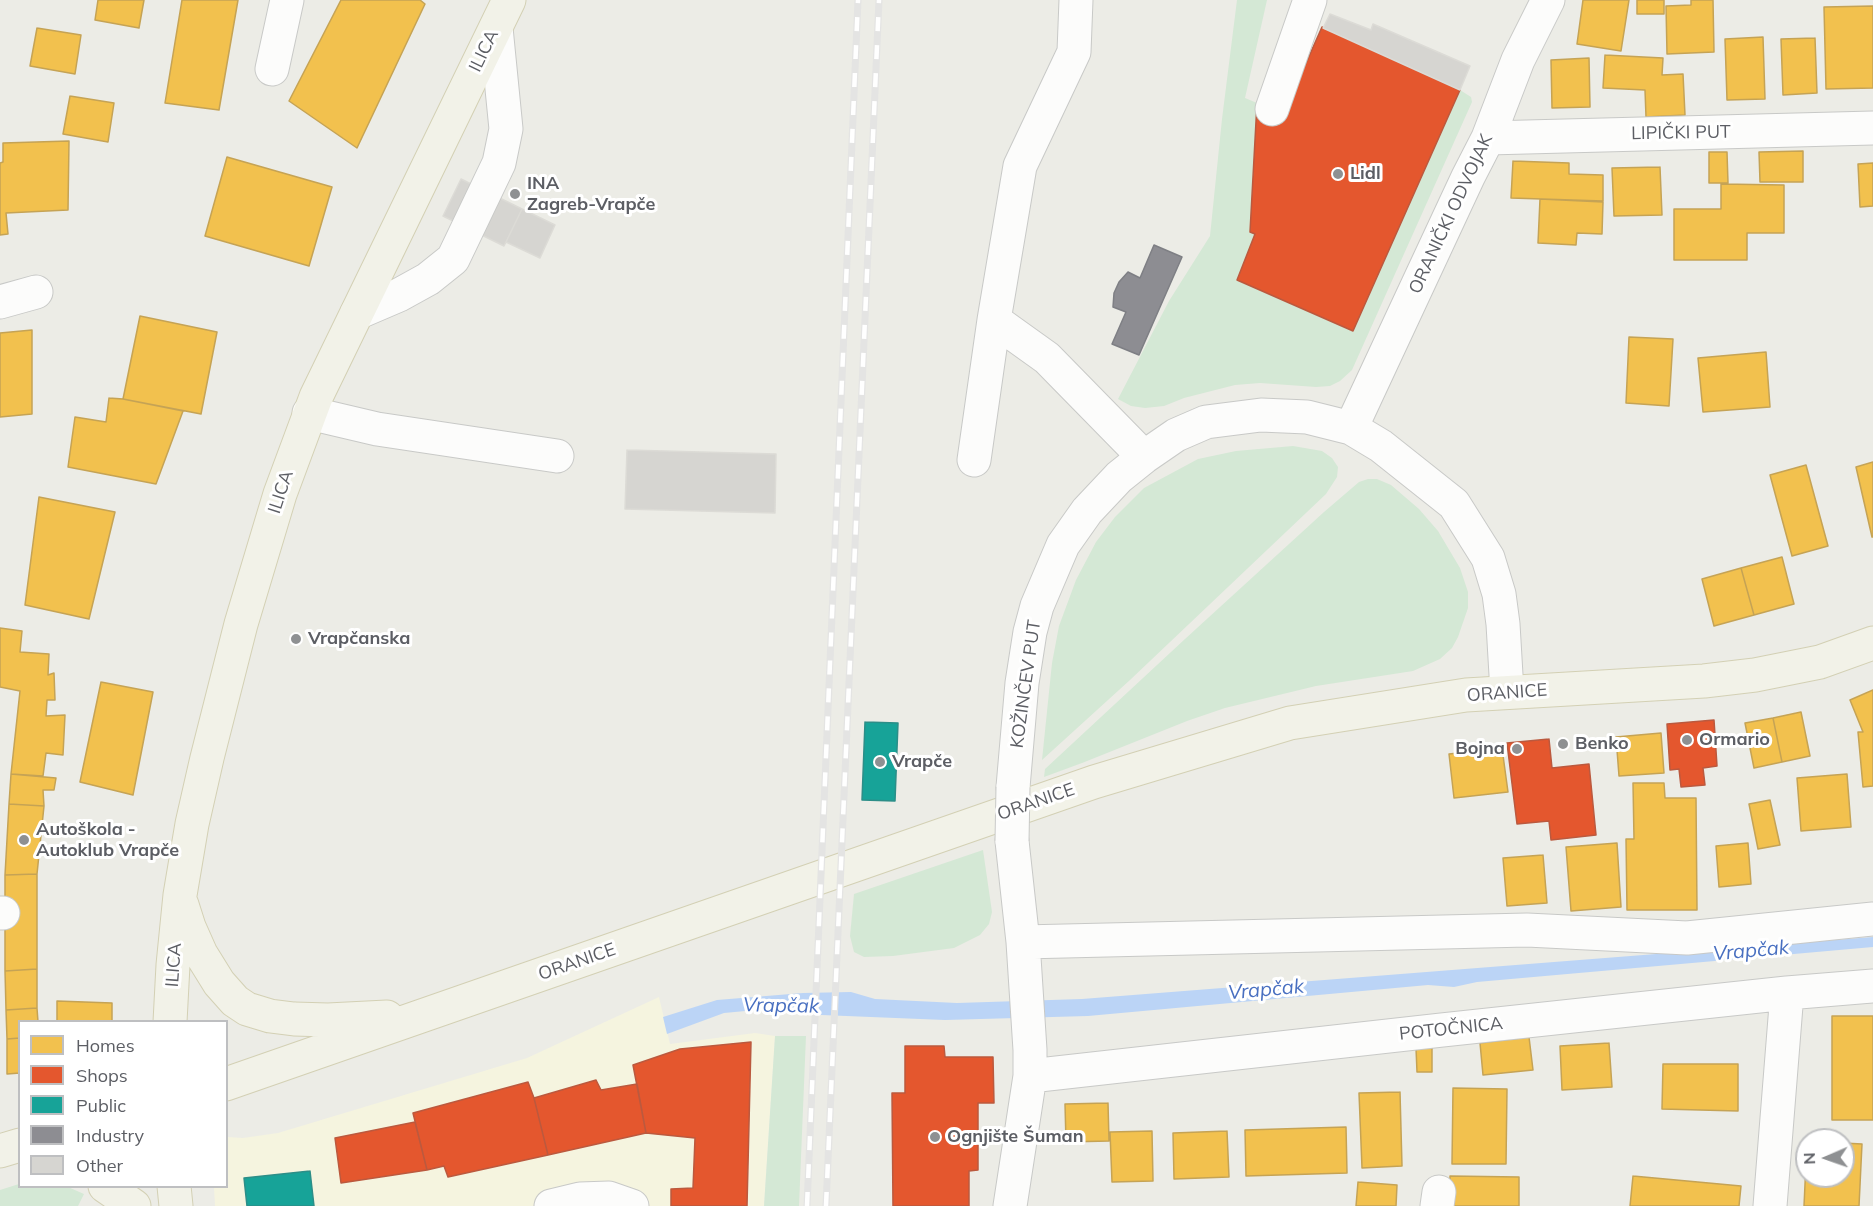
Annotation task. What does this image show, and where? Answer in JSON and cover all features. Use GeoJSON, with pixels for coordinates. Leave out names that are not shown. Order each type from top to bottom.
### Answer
{"type":"FeatureCollection","features":[{"type":"Feature","properties":{"kind":"main road","name":"ILICA"},"geometry":{"type":"LineString","coordinates":[[170,1020],[180,895],[192,824],[241,624],[280,494],[309,413],[502,14]]}},
{"type":"Feature","properties":{"kind":"main road","name":"ORANICE"},"geometry":{"type":"LineString","coordinates":[[228,1083],[1094,782],[1290,723],[1466,695],[1704,681],[1755,675],[1820,662],[1873,643]]}},
{"type":"Feature","properties":{"kind":"main road"},"geometry":{"type":"LineString","coordinates":[[180,895],[189,927],[201,954],[219,983],[235,1001],[247,1008],[270,1016],[294,1019],[424,1016]]}},
{"type":"Feature","properties":{"kind":"main road"},"geometry":{"type":"LineString","coordinates":[[0,1151],[18,1146]]}},
{"type":"Feature","properties":{"kind":"main road"},"geometry":{"type":"LineString","coordinates":[[0,1157],[18,1160]]}},
{"type":"Feature","properties":{"kind":"main road"},"geometry":{"type":"LineString","coordinates":[[108,1188],[134,1206]]}},
{"type":"Feature","properties":{"kind":"main road"},"geometry":{"type":"LineString","coordinates":[[174,1188],[176,1206]]}},
{"type":"Feature","properties":{"kind":"street"},"geometry":{"type":"LineString","coordinates":[[272,69],[287,0]]}},
{"type":"Feature","properties":{"kind":"street"},"geometry":{"type":"LineString","coordinates":[[974,460],[994,320],[1020,166],[1074,52],[1076,0]]}},
{"type":"Feature","properties":{"kind":"street"},"geometry":{"type":"LineString","coordinates":[[1272,109],[1310,0]]}},
{"type":"Feature","properties":{"kind":"street","name":"ORANIČKI ODVOJAK"},"geometry":{"type":"LineString","coordinates":[[1351,428],[1488,138],[1518,60],[1548,0]]}},
{"type":"Feature","properties":{"kind":"street"},"geometry":{"type":"LineString","coordinates":[[357,314],[428,279],[453,259],[499,163],[506,129],[502,14]]}},
{"type":"Feature","properties":{"kind":"street","name":"LIPIČKI PUT"},"geometry":{"type":"LineString","coordinates":[[1488,138],[1873,128]]}},
{"type":"Feature","properties":{"kind":"street"},"geometry":{"type":"LineString","coordinates":[[0,302],[36,292]]}},
{"type":"Feature","properties":{"kind":"street"},"geometry":{"type":"LineString","coordinates":[[994,320],[1047,358],[1144,456]]}},
{"type":"Feature","properties":{"kind":"street"},"geometry":{"type":"LineString","coordinates":[[309,413],[377,429],[557,456]]}},
{"type":"Feature","properties":{"kind":"street","name":"KOŽINČEV PUT"},"geometry":{"type":"LineString","coordinates":[[1010,1206],[1030,1063],[1024,958],[1012,841],[1013,787],[1022,683],[1037,606],[1063,545],[1087,511],[1119,477],[1144,456],[1176,435],[1192,426],[1213,421],[1261,415],[1307,417],[1351,428],[1381,446],[1454,504],[1488,558],[1499,594],[1507,692]]}},
{"type":"Feature","properties":{"kind":"street"},"geometry":{"type":"LineString","coordinates":[[1024,958],[1036,941],[1527,930],[1687,938],[1873,919]]}},
{"type":"Feature","properties":{"kind":"street","name":"POTOČNICA"},"geometry":{"type":"LineString","coordinates":[[1030,1063],[1873,986]]}},
{"type":"Feature","properties":{"kind":"street"},"geometry":{"type":"LineString","coordinates":[[1770,1206],[1787,993]]}},
{"type":"Feature","properties":{"kind":"street"},"geometry":{"type":"LineString","coordinates":[[551,1206],[580,1199],[609,1198],[632,1206]]}},
{"type":"Feature","properties":{"kind":"shaded area"},"geometry":{"type":"Polygon","coordinates":[[[1237,0],[1267,0],[1245,98],[1257,103],[1250,232],[1255,234],[1237,280],[1352,331],[1460,90],[1471,97],[1472,102],[1352,370],[1340,381],[1330,386],[1316,387],[1260,383],[1235,385],[1184,398],[1164,406],[1145,408],[1131,406],[1118,399],[1169,301],[1210,236],[1237,0]]]}},
{"type":"Feature","properties":{"kind":"shaded area"},"geometry":{"type":"Polygon","coordinates":[[[1293,446],[1322,451],[1332,458],[1338,467],[1337,477],[1326,494],[1042,760],[1052,663],[1059,626],[1076,580],[1096,542],[1115,517],[1144,488],[1198,459],[1236,451],[1293,446]]]}},
{"type":"Feature","properties":{"kind":"shaded area"},"geometry":{"type":"Polygon","coordinates":[[[1377,479],[1391,485],[1419,509],[1438,531],[1460,568],[1468,592],[1468,608],[1452,648],[1440,659],[1413,671],[1316,686],[1225,708],[1044,777],[1045,769],[1185,639],[1324,512],[1359,482],[1377,479]]]}},
{"type":"Feature","properties":{"kind":"shaded area"},"geometry":{"type":"Polygon","coordinates":[[[983,850],[992,912],[989,924],[980,935],[954,948],[893,956],[864,957],[854,952],[850,936],[854,894],[983,850]]]}},
{"type":"Feature","properties":{"kind":"shaded area"},"geometry":{"type":"Polygon","coordinates":[[[659,997],[670,1044],[755,1033],[775,1036],[764,1206],[215,1206],[214,1188],[228,1188],[228,1137],[243,1138],[278,1133],[527,1058],[659,997]]]}},
{"type":"Feature","properties":{"kind":"shaded area"},"geometry":{"type":"Polygon","coordinates":[[[775,1036],[806,1036],[799,1206],[764,1206],[775,1036]]]}},
{"type":"Feature","properties":{"kind":"shaded area"},"geometry":{"type":"Polygon","coordinates":[[[18,1184],[18,1188],[70,1188],[84,1194],[78,1206],[0,1206],[0,1190],[18,1184]]]}},
{"type":"Feature","properties":{"kind":"water","name":"Vrapčak"},"geometry":{"type":"Polygon","coordinates":[[[1873,937],[1873,947],[1477,982],[1454,987],[1428,985],[1088,1016],[945,1020],[797,1014],[756,1010],[724,1013],[667,1034],[663,1017],[717,1000],[803,993],[851,992],[875,999],[957,1003],[1082,999],[1873,937]]]}},
{"type":"Feature","properties":{"kind":"building: Homes"},"geometry":{"type":"Polygon","coordinates":[[[98,0],[144,0],[139,28],[95,20],[98,0]]]}},
{"type":"Feature","properties":{"kind":"building: Homes"},"geometry":{"type":"Polygon","coordinates":[[[182,0],[238,0],[219,110],[165,103],[182,0]]]}},
{"type":"Feature","properties":{"kind":"building: Homes"},"geometry":{"type":"Polygon","coordinates":[[[341,0],[420,0],[425,4],[357,148],[289,101],[341,0]]]}},
{"type":"Feature","properties":{"kind":"building: Homes"},"geometry":{"type":"Polygon","coordinates":[[[1583,0],[1629,0],[1621,51],[1577,44],[1583,0]]]}},
{"type":"Feature","properties":{"kind":"building: Homes"},"geometry":{"type":"Polygon","coordinates":[[[1637,0],[1664,0],[1664,14],[1637,14],[1637,0]]]}},
{"type":"Feature","properties":{"kind":"building: Homes"},"geometry":{"type":"Polygon","coordinates":[[[1691,0],[1713,0],[1714,52],[1667,54],[1666,6],[1691,5],[1691,0]]]}},
{"type":"Feature","properties":{"kind":"building: Homes"},"geometry":{"type":"Polygon","coordinates":[[[1873,6],[1873,88],[1826,89],[1824,7],[1873,6]]]}},
{"type":"Feature","properties":{"kind":"building: Homes"},"geometry":{"type":"Polygon","coordinates":[[[37,28],[81,35],[75,74],[30,66],[37,28]]]}},
{"type":"Feature","properties":{"kind":"building: Homes"},"geometry":{"type":"Polygon","coordinates":[[[1763,37],[1765,99],[1727,100],[1725,39],[1763,37]]]}},
{"type":"Feature","properties":{"kind":"building: Homes"},"geometry":{"type":"Polygon","coordinates":[[[1815,38],[1817,93],[1783,95],[1781,39],[1815,38]]]}},
{"type":"Feature","properties":{"kind":"building: Homes"},"geometry":{"type":"Polygon","coordinates":[[[1605,55],[1663,58],[1662,75],[1683,74],[1685,115],[1646,117],[1645,90],[1603,88],[1605,55]]]}},
{"type":"Feature","properties":{"kind":"building: Homes"},"geometry":{"type":"Polygon","coordinates":[[[1589,58],[1590,107],[1552,108],[1551,60],[1589,58]]]}},
{"type":"Feature","properties":{"kind":"building: Homes"},"geometry":{"type":"Polygon","coordinates":[[[70,96],[114,103],[108,142],[63,134],[70,96]]]}},
{"type":"Feature","properties":{"kind":"building: Homes"},"geometry":{"type":"Polygon","coordinates":[[[69,141],[68,210],[6,213],[8,234],[0,235],[0,163],[3,162],[3,143],[69,141]]]}},
{"type":"Feature","properties":{"kind":"building: Homes"},"geometry":{"type":"Polygon","coordinates":[[[1803,151],[1803,182],[1760,182],[1759,152],[1803,151]]]}},
{"type":"Feature","properties":{"kind":"building: Homes"},"geometry":{"type":"Polygon","coordinates":[[[1709,152],[1727,152],[1728,183],[1709,183],[1709,152]]]}},
{"type":"Feature","properties":{"kind":"building: Homes"},"geometry":{"type":"Polygon","coordinates":[[[227,157],[332,187],[309,266],[205,236],[227,157]]]}},
{"type":"Feature","properties":{"kind":"building: Homes"},"geometry":{"type":"Polygon","coordinates":[[[1513,161],[1569,163],[1569,174],[1603,175],[1603,201],[1511,198],[1513,161]]]}},
{"type":"Feature","properties":{"kind":"building: Homes"},"geometry":{"type":"Polygon","coordinates":[[[1873,163],[1873,206],[1860,207],[1858,164],[1873,163]]]}},
{"type":"Feature","properties":{"kind":"building: Homes"},"geometry":{"type":"Polygon","coordinates":[[[1660,167],[1662,215],[1614,216],[1612,168],[1660,167]]]}},
{"type":"Feature","properties":{"kind":"building: Homes"},"geometry":{"type":"Polygon","coordinates":[[[1721,184],[1784,185],[1784,233],[1747,233],[1747,260],[1674,260],[1674,209],[1721,209],[1721,184]]]}},
{"type":"Feature","properties":{"kind":"building: Homes"},"geometry":{"type":"Polygon","coordinates":[[[1540,199],[1603,202],[1602,234],[1577,233],[1576,245],[1538,243],[1540,199]]]}},
{"type":"Feature","properties":{"kind":"building: Homes"},"geometry":{"type":"Polygon","coordinates":[[[140,316],[217,332],[201,414],[123,399],[140,316]]]}},
{"type":"Feature","properties":{"kind":"building: Homes"},"geometry":{"type":"Polygon","coordinates":[[[32,330],[32,414],[0,417],[0,333],[32,330]]]}},
{"type":"Feature","properties":{"kind":"building: Homes"},"geometry":{"type":"Polygon","coordinates":[[[1629,337],[1673,339],[1669,406],[1626,403],[1629,337]]]}},
{"type":"Feature","properties":{"kind":"building: Homes"},"geometry":{"type":"Polygon","coordinates":[[[1766,352],[1770,407],[1703,412],[1698,358],[1766,352]]]}},
{"type":"Feature","properties":{"kind":"building: Homes"},"geometry":{"type":"Polygon","coordinates":[[[109,398],[183,411],[156,484],[68,467],[75,417],[106,422],[109,398]]]}},
{"type":"Feature","properties":{"kind":"building: Homes"},"geometry":{"type":"Polygon","coordinates":[[[1873,462],[1873,537],[1872,537],[1856,467],[1873,462]]]}},
{"type":"Feature","properties":{"kind":"building: Homes"},"geometry":{"type":"Polygon","coordinates":[[[1806,465],[1828,546],[1792,556],[1770,475],[1806,465]]]}},
{"type":"Feature","properties":{"kind":"building: Homes"},"geometry":{"type":"Polygon","coordinates":[[[39,497],[115,512],[89,619],[25,605],[39,497]]]}},
{"type":"Feature","properties":{"kind":"building: Homes"},"geometry":{"type":"Polygon","coordinates":[[[1782,557],[1794,604],[1754,615],[1741,568],[1782,557]]]}},
{"type":"Feature","properties":{"kind":"building: Homes"},"geometry":{"type":"Polygon","coordinates":[[[1741,568],[1754,615],[1714,626],[1702,579],[1741,568]]]}},
{"type":"Feature","properties":{"kind":"building: Homes"},"geometry":{"type":"Polygon","coordinates":[[[0,628],[22,631],[20,652],[49,654],[48,675],[54,673],[55,700],[47,700],[46,716],[65,715],[63,755],[46,753],[43,776],[11,774],[20,691],[0,687],[0,628]]]}},
{"type":"Feature","properties":{"kind":"building: Homes"},"geometry":{"type":"Polygon","coordinates":[[[101,682],[153,692],[133,795],[80,782],[101,682]]]}},
{"type":"Feature","properties":{"kind":"building: Homes"},"geometry":{"type":"Polygon","coordinates":[[[1873,690],[1873,786],[1863,787],[1858,732],[1863,732],[1850,700],[1873,690]]]}},
{"type":"Feature","properties":{"kind":"building: Homes"},"geometry":{"type":"Polygon","coordinates":[[[1801,712],[1810,756],[1782,762],[1773,718],[1801,712]]]}},
{"type":"Feature","properties":{"kind":"building: Homes"},"geometry":{"type":"Polygon","coordinates":[[[1773,718],[1782,762],[1754,768],[1745,723],[1773,718]]]}},
{"type":"Feature","properties":{"kind":"building: Homes"},"geometry":{"type":"Polygon","coordinates":[[[1661,733],[1664,773],[1619,776],[1616,737],[1661,733]]]}},
{"type":"Feature","properties":{"kind":"building: Homes"},"geometry":{"type":"Polygon","coordinates":[[[1502,748],[1508,792],[1454,798],[1449,754],[1502,748]]]}},
{"type":"Feature","properties":{"kind":"building: Homes"},"geometry":{"type":"Polygon","coordinates":[[[11,774],[56,778],[54,790],[43,790],[44,806],[9,804],[11,774]]]}},
{"type":"Feature","properties":{"kind":"building: Homes"},"geometry":{"type":"Polygon","coordinates":[[[1847,774],[1851,827],[1801,831],[1797,778],[1847,774]]]}},
{"type":"Feature","properties":{"kind":"building: Homes"},"geometry":{"type":"Polygon","coordinates":[[[1633,783],[1664,783],[1665,798],[1696,798],[1697,910],[1627,910],[1626,839],[1634,839],[1633,783]]]}},
{"type":"Feature","properties":{"kind":"building: Homes"},"geometry":{"type":"Polygon","coordinates":[[[1770,800],[1780,845],[1758,849],[1749,804],[1770,800]]]}},
{"type":"Feature","properties":{"kind":"building: Homes","name":"Autoškola - Autoklub Vrapče"},"geometry":{"type":"Polygon","coordinates":[[[9,804],[44,806],[37,874],[5,875],[9,804]]]}},
{"type":"Feature","properties":{"kind":"building: Homes"},"geometry":{"type":"Polygon","coordinates":[[[1617,843],[1621,907],[1571,911],[1566,847],[1617,843]]]}},
{"type":"Feature","properties":{"kind":"building: Homes"},"geometry":{"type":"Polygon","coordinates":[[[1748,843],[1751,884],[1719,887],[1716,846],[1748,843]]]}},
{"type":"Feature","properties":{"kind":"building: Homes"},"geometry":{"type":"Polygon","coordinates":[[[1543,855],[1547,903],[1507,906],[1503,858],[1543,855]]]}},
{"type":"Feature","properties":{"kind":"building: Homes"},"geometry":{"type":"Polygon","coordinates":[[[37,874],[37,969],[5,971],[5,875],[37,874]]]}},
{"type":"Feature","properties":{"kind":"building: Homes"},"geometry":{"type":"Polygon","coordinates":[[[37,969],[37,1008],[6,1010],[5,971],[37,969]]]}},
{"type":"Feature","properties":{"kind":"building: Homes"},"geometry":{"type":"Polygon","coordinates":[[[57,1001],[112,1003],[112,1020],[57,1020],[57,1001]]]}},
{"type":"Feature","properties":{"kind":"building: Homes"},"geometry":{"type":"Polygon","coordinates":[[[37,1008],[38,1020],[18,1020],[18,1038],[7,1039],[6,1010],[37,1008]]]}},
{"type":"Feature","properties":{"kind":"building: Homes"},"geometry":{"type":"Polygon","coordinates":[[[1832,1016],[1873,1016],[1873,1120],[1832,1120],[1832,1016]]]}},
{"type":"Feature","properties":{"kind":"building: Homes"},"geometry":{"type":"Polygon","coordinates":[[[1529,1037],[1533,1070],[1483,1075],[1480,1043],[1529,1037]]]}},
{"type":"Feature","properties":{"kind":"building: Homes"},"geometry":{"type":"Polygon","coordinates":[[[18,1038],[18,1073],[7,1074],[7,1039],[18,1038]]]}},
{"type":"Feature","properties":{"kind":"building: Homes"},"geometry":{"type":"Polygon","coordinates":[[[1609,1043],[1612,1087],[1562,1090],[1560,1046],[1609,1043]]]}},
{"type":"Feature","properties":{"kind":"building: Homes"},"geometry":{"type":"Polygon","coordinates":[[[1416,1048],[1432,1048],[1432,1072],[1417,1072],[1416,1048]]]}},
{"type":"Feature","properties":{"kind":"building: Homes"},"geometry":{"type":"Polygon","coordinates":[[[1663,1064],[1738,1064],[1738,1111],[1662,1109],[1663,1064]]]}},
{"type":"Feature","properties":{"kind":"building: Homes"},"geometry":{"type":"Polygon","coordinates":[[[1453,1088],[1507,1089],[1506,1164],[1452,1164],[1453,1088]]]}},
{"type":"Feature","properties":{"kind":"building: Homes"},"geometry":{"type":"Polygon","coordinates":[[[1400,1092],[1402,1166],[1362,1168],[1359,1093],[1400,1092]]]}},
{"type":"Feature","properties":{"kind":"building: Homes"},"geometry":{"type":"Polygon","coordinates":[[[1108,1103],[1109,1141],[1066,1142],[1065,1104],[1108,1103]]]}},
{"type":"Feature","properties":{"kind":"building: Homes"},"geometry":{"type":"Polygon","coordinates":[[[1346,1127],[1347,1173],[1246,1176],[1245,1130],[1346,1127]]]}},
{"type":"Feature","properties":{"kind":"building: Homes"},"geometry":{"type":"Polygon","coordinates":[[[1152,1131],[1153,1181],[1112,1182],[1110,1132],[1152,1131]]]}},
{"type":"Feature","properties":{"kind":"building: Homes"},"geometry":{"type":"Polygon","coordinates":[[[1227,1131],[1229,1177],[1174,1179],[1173,1133],[1227,1131]]]}},
{"type":"Feature","properties":{"kind":"building: Homes"},"geometry":{"type":"Polygon","coordinates":[[[1855,1144],[1862,1144],[1859,1206],[1804,1206],[1805,1188],[1855,1188],[1855,1144]]]}},
{"type":"Feature","properties":{"kind":"building: Homes"},"geometry":{"type":"Polygon","coordinates":[[[1450,1176],[1519,1177],[1519,1206],[1450,1206],[1450,1176]]]}},
{"type":"Feature","properties":{"kind":"building: Homes"},"geometry":{"type":"Polygon","coordinates":[[[1633,1176],[1741,1186],[1739,1206],[1630,1206],[1633,1176]]]}},
{"type":"Feature","properties":{"kind":"building: Homes"},"geometry":{"type":"Polygon","coordinates":[[[1358,1182],[1397,1185],[1396,1206],[1356,1206],[1358,1182]]]}},
{"type":"Feature","properties":{"kind":"building: Shops","name":"Lidl"},"geometry":{"type":"Polygon","coordinates":[[[1322,27],[1460,90],[1353,331],[1237,280],[1255,234],[1250,232],[1257,103],[1283,115],[1322,27]]]}},
{"type":"Feature","properties":{"kind":"building: Shops"},"geometry":{"type":"Polygon","coordinates":[[[1714,720],[1717,766],[1703,768],[1705,785],[1681,787],[1679,769],[1670,770],[1667,724],[1714,720]]]}},
{"type":"Feature","properties":{"kind":"building: Shops"},"geometry":{"type":"Polygon","coordinates":[[[1549,739],[1552,768],[1589,764],[1596,835],[1551,840],[1549,821],[1517,824],[1507,743],[1549,739]]]}},
{"type":"Feature","properties":{"kind":"building: Shops"},"geometry":{"type":"Polygon","coordinates":[[[751,1042],[747,1206],[671,1206],[671,1189],[693,1188],[695,1138],[646,1133],[633,1065],[680,1049],[751,1042]]]}},
{"type":"Feature","properties":{"kind":"building: Shops","name":"Ognjište Šuman"},"geometry":{"type":"Polygon","coordinates":[[[905,1046],[944,1046],[945,1057],[993,1057],[994,1103],[978,1103],[978,1170],[969,1171],[969,1206],[893,1206],[892,1093],[905,1093],[905,1046]]]}},
{"type":"Feature","properties":{"kind":"building: Shops"},"geometry":{"type":"Polygon","coordinates":[[[596,1080],[601,1090],[637,1084],[646,1133],[548,1155],[534,1098],[596,1080]]]}},
{"type":"Feature","properties":{"kind":"building: Shops"},"geometry":{"type":"Polygon","coordinates":[[[528,1082],[548,1155],[448,1177],[444,1166],[427,1170],[413,1113],[528,1082]]]}},
{"type":"Feature","properties":{"kind":"building: Shops"},"geometry":{"type":"Polygon","coordinates":[[[415,1122],[427,1170],[341,1183],[335,1138],[415,1122]]]}},
{"type":"Feature","properties":{"kind":"building: Public","name":"Vrapče"},"geometry":{"type":"Polygon","coordinates":[[[865,722],[898,723],[895,801],[862,800],[865,722]]]}},
{"type":"Feature","properties":{"kind":"building: Public"},"geometry":{"type":"Polygon","coordinates":[[[310,1171],[314,1206],[247,1206],[244,1178],[310,1171]]]}},
{"type":"Feature","properties":{"kind":"building: Industry"},"geometry":{"type":"Polygon","coordinates":[[[1154,245],[1182,257],[1139,355],[1112,344],[1126,312],[1113,307],[1114,293],[1119,282],[1128,272],[1140,278],[1154,245]]]}},
{"type":"Feature","properties":{"kind":"building: Other"},"geometry":{"type":"Polygon","coordinates":[[[1330,14],[1371,30],[1373,24],[1470,66],[1460,90],[1323,28],[1330,14]]]}},
{"type":"Feature","properties":{"kind":"building: Other"},"geometry":{"type":"Polygon","coordinates":[[[461,179],[522,209],[504,246],[443,216],[461,179]]]}},
{"type":"Feature","properties":{"kind":"building: Other"},"geometry":{"type":"Polygon","coordinates":[[[522,209],[555,225],[540,258],[506,242],[522,209]]]}},
{"type":"Feature","properties":{"kind":"building: Other"},"geometry":{"type":"Polygon","coordinates":[[[627,450],[776,454],[775,513],[625,509],[627,450]]]}},
{"type":"Feature","properties":{"kind":"railway"},"geometry":{"type":"LineString","coordinates":[[807,1206],[858,0]]}},
{"type":"Feature","properties":{"kind":"railway"},"geometry":{"type":"LineString","coordinates":[[826,1206],[879,0]]}},
{"type":"Feature","properties":{"kind":"place","name":"Lidl"},"geometry":{"type":"Point","coordinates":[1338,174]}},
{"type":"Feature","properties":{"kind":"place","name":"INA Zagreb-Vrapče"},"geometry":{"type":"Point","coordinates":[515,194]}},
{"type":"Feature","properties":{"kind":"place","name":"Vrapčanska"},"geometry":{"type":"Point","coordinates":[296,639]}},
{"type":"Feature","properties":{"kind":"place","name":"Ormario"},"geometry":{"type":"Point","coordinates":[1687,740]}},
{"type":"Feature","properties":{"kind":"place","name":"Benko"},"geometry":{"type":"Point","coordinates":[1563,744]}},
{"type":"Feature","properties":{"kind":"place","name":"Bojna"},"geometry":{"type":"Point","coordinates":[1517,749]}},
{"type":"Feature","properties":{"kind":"place","name":"Vrapče"},"geometry":{"type":"Point","coordinates":[880,762]}},
{"type":"Feature","properties":{"kind":"place","name":"Autoškola - Autoklub Vrapče"},"geometry":{"type":"Point","coordinates":[24,840]}},
{"type":"Feature","properties":{"kind":"place","name":"Ognjište Šuman"},"geometry":{"type":"Point","coordinates":[935,1137]}}]}
